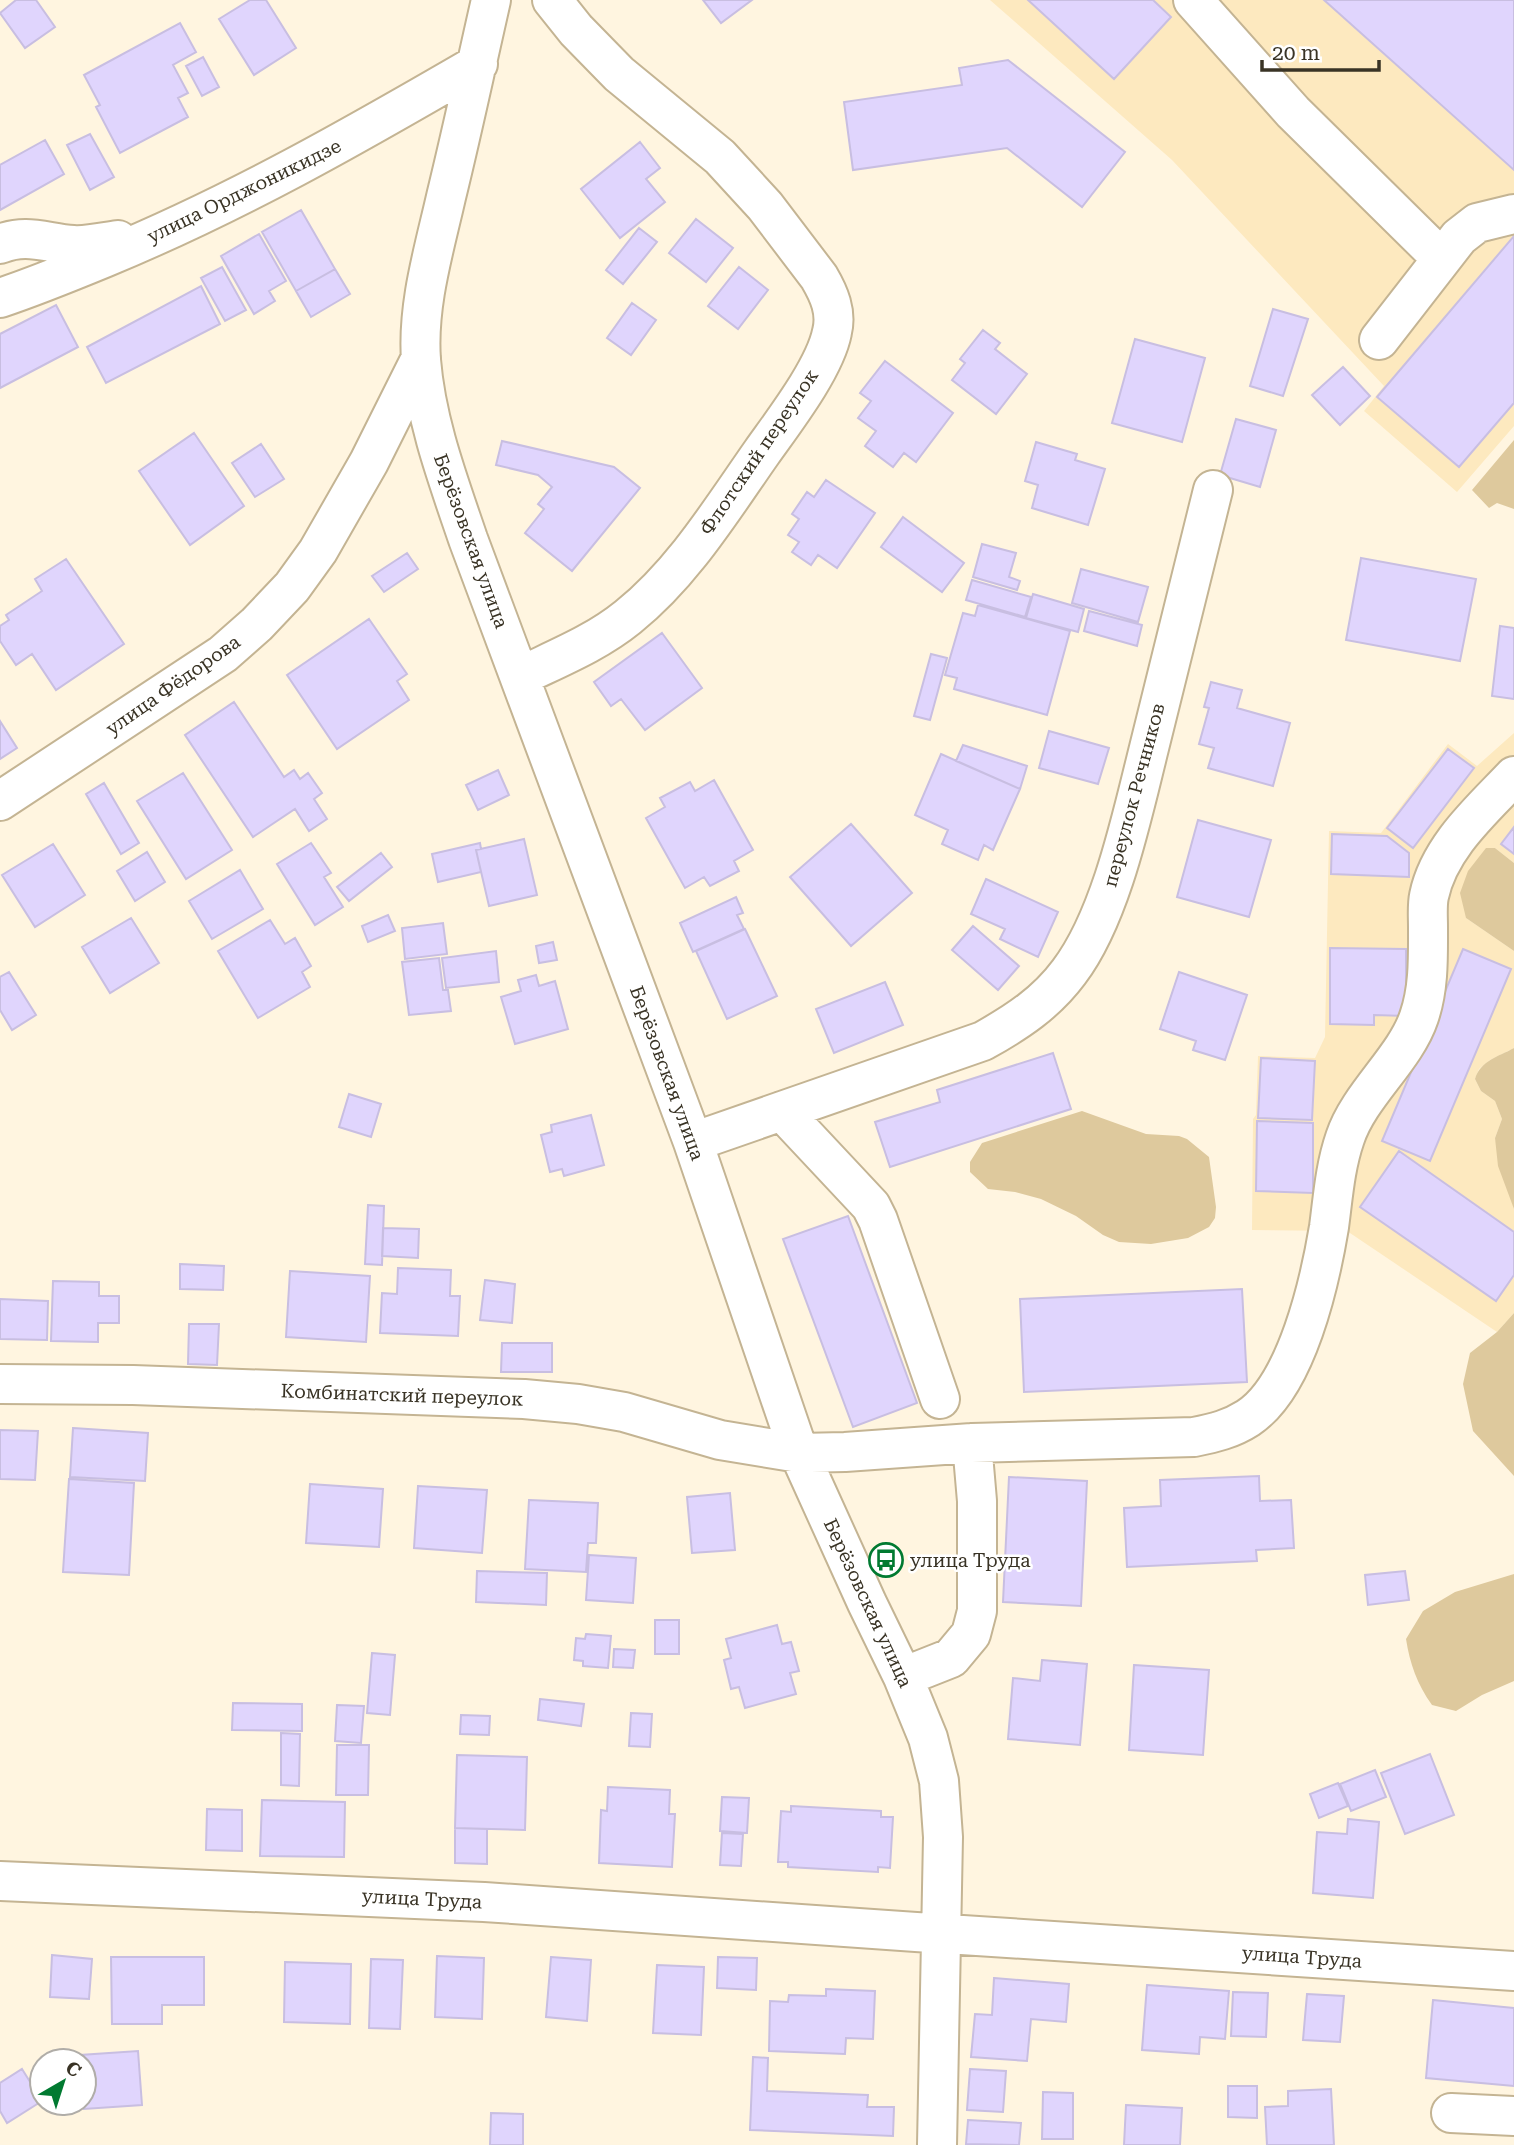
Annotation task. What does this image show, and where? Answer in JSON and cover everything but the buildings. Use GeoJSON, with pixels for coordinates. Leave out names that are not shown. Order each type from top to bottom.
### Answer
{"type":"FeatureCollection","features":[{"type":"Feature","properties":{"kind":"street","name":"Берёзовская улица"},"geometry":{"type":"LineString","coordinates":[[491,0],[429,274],[421,324],[421,358],[428,411],[442,462],[693,1142],[799,1453],[903,1677],[928,1738],[939,1781],[943,1837],[937,2145]]}},
{"type":"Feature","properties":{"kind":"street","name":"Флотский переулок"},"geometry":{"type":"LineString","coordinates":[[521,676],[589,645],[629,617],[660,587],[685,558],[791,411],[825,355],[833,332],[834,313],[828,293],[819,277],[765,206],[720,157],[619,74],[576,30],[552,0]]}},
{"type":"Feature","properties":{"kind":"street"},"geometry":{"type":"LineString","coordinates":[[1193,0],[1293,112],[1441,258]]}},
{"type":"Feature","properties":{"kind":"street","name":"улица Орджоникидзе"},"geometry":{"type":"LineString","coordinates":[[0,298],[162,234],[244,195],[344,142],[478,64]]}},
{"type":"Feature","properties":{"kind":"street"},"geometry":{"type":"LineString","coordinates":[[1379,340],[1459,237],[1477,223],[1514,214]]}},
{"type":"Feature","properties":{"kind":"street"},"geometry":{"type":"LineString","coordinates":[[0,244],[19,238],[34,238],[75,246],[162,234]]}},
{"type":"Feature","properties":{"kind":"street","name":"улица Фёдорова"},"geometry":{"type":"LineString","coordinates":[[0,801],[223,654],[257,624],[292,587],[318,551],[369,462],[421,358]]}},
{"type":"Feature","properties":{"kind":"street","name":"переулок Речников"},"geometry":{"type":"LineString","coordinates":[[693,1142],[983,1041],[1043,1003],[1070,971],[1094,929],[1127,834],[1213,490]]}},
{"type":"Feature","properties":{"kind":"street","name":"Комбинатский переулок"},"geometry":{"type":"LineString","coordinates":[[0,1384],[133,1385],[524,1399],[624,1412],[720,1440],[799,1453],[972,1443],[1194,1437],[1224,1431],[1250,1417],[1268,1401],[1289,1365],[1316,1294],[1334,1181],[1345,1137],[1364,1101],[1398,1056],[1419,1018],[1428,977],[1429,896],[1442,862],[1466,827],[1514,776]]}},
{"type":"Feature","properties":{"kind":"street"},"geometry":{"type":"LineString","coordinates":[[782,1111],[870,1206],[878,1220],[940,1399]]}},
{"type":"Feature","properties":{"kind":"street"},"geometry":{"type":"LineString","coordinates":[[903,1677],[951,1658],[971,1634],[976,1611],[976,1501],[972,1443]]}},
{"type":"Feature","properties":{"kind":"street","name":"улица Труда"},"geometry":{"type":"LineString","coordinates":[[0,1881],[484,1902],[1514,1971]]}},
{"type":"Feature","properties":{"kind":"street"},"geometry":{"type":"LineString","coordinates":[[1451,2113],[1514,2116]]}},
{"type":"Feature","properties":{"kind":"shaded area"},"geometry":{"type":"Polygon","coordinates":[[[990,0],[1514,0],[1514,426],[1457,492],[1364,411],[1384,386],[1172,160],[990,0]]]}},
{"type":"Feature","properties":{"kind":"shaded area"},"geometry":{"type":"Polygon","coordinates":[[[1514,440],[1514,509],[1497,503],[1489,508],[1472,490],[1514,440]]]}},
{"type":"Feature","properties":{"kind":"shaded area"},"geometry":{"type":"Polygon","coordinates":[[[1514,733],[1514,863],[1495,848],[1466,918],[1514,951],[1514,1048],[1490,1060],[1479,1069],[1475,1079],[1481,1091],[1495,1101],[1502,1119],[1495,1138],[1514,1209],[1514,1313],[1497,1332],[1347,1231],[1252,1230],[1253,1119],[1256,1115],[1258,1056],[1315,1058],[1325,1037],[1329,831],[1381,833],[1448,744],[1477,766],[1514,733]]]}},
{"type":"Feature","properties":{"kind":"shaded area"},"geometry":{"type":"Polygon","coordinates":[[[1486,848],[1495,848],[1514,863],[1514,951],[1466,918],[1460,893],[1468,871],[1486,848]]]}},
{"type":"Feature","properties":{"kind":"shaded area"},"geometry":{"type":"Polygon","coordinates":[[[1514,1048],[1514,1209],[1498,1166],[1495,1138],[1502,1119],[1495,1101],[1481,1091],[1475,1079],[1486,1063],[1514,1048]]]}},
{"type":"Feature","properties":{"kind":"shaded area"},"geometry":{"type":"Polygon","coordinates":[[[1082,1111],[1146,1134],[1179,1136],[1187,1139],[1209,1157],[1216,1207],[1215,1218],[1209,1227],[1188,1238],[1151,1244],[1119,1242],[1041,1199],[988,1189],[970,1172],[970,1162],[982,1143],[1082,1111]]]}},
{"type":"Feature","properties":{"kind":"shaded area"},"geometry":{"type":"Polygon","coordinates":[[[1514,1313],[1514,1476],[1473,1431],[1463,1384],[1470,1353],[1497,1332],[1514,1313]]]}},
{"type":"Feature","properties":{"kind":"shaded area"},"geometry":{"type":"Polygon","coordinates":[[[1514,1574],[1514,1681],[1482,1695],[1456,1711],[1432,1705],[1415,1674],[1406,1639],[1423,1611],[1455,1592],[1514,1574]]]}},
{"type":"Feature","properties":{"kind":"place","name":"улица Труда"},"geometry":{"type":"Point","coordinates":[886,1560]}}]}
